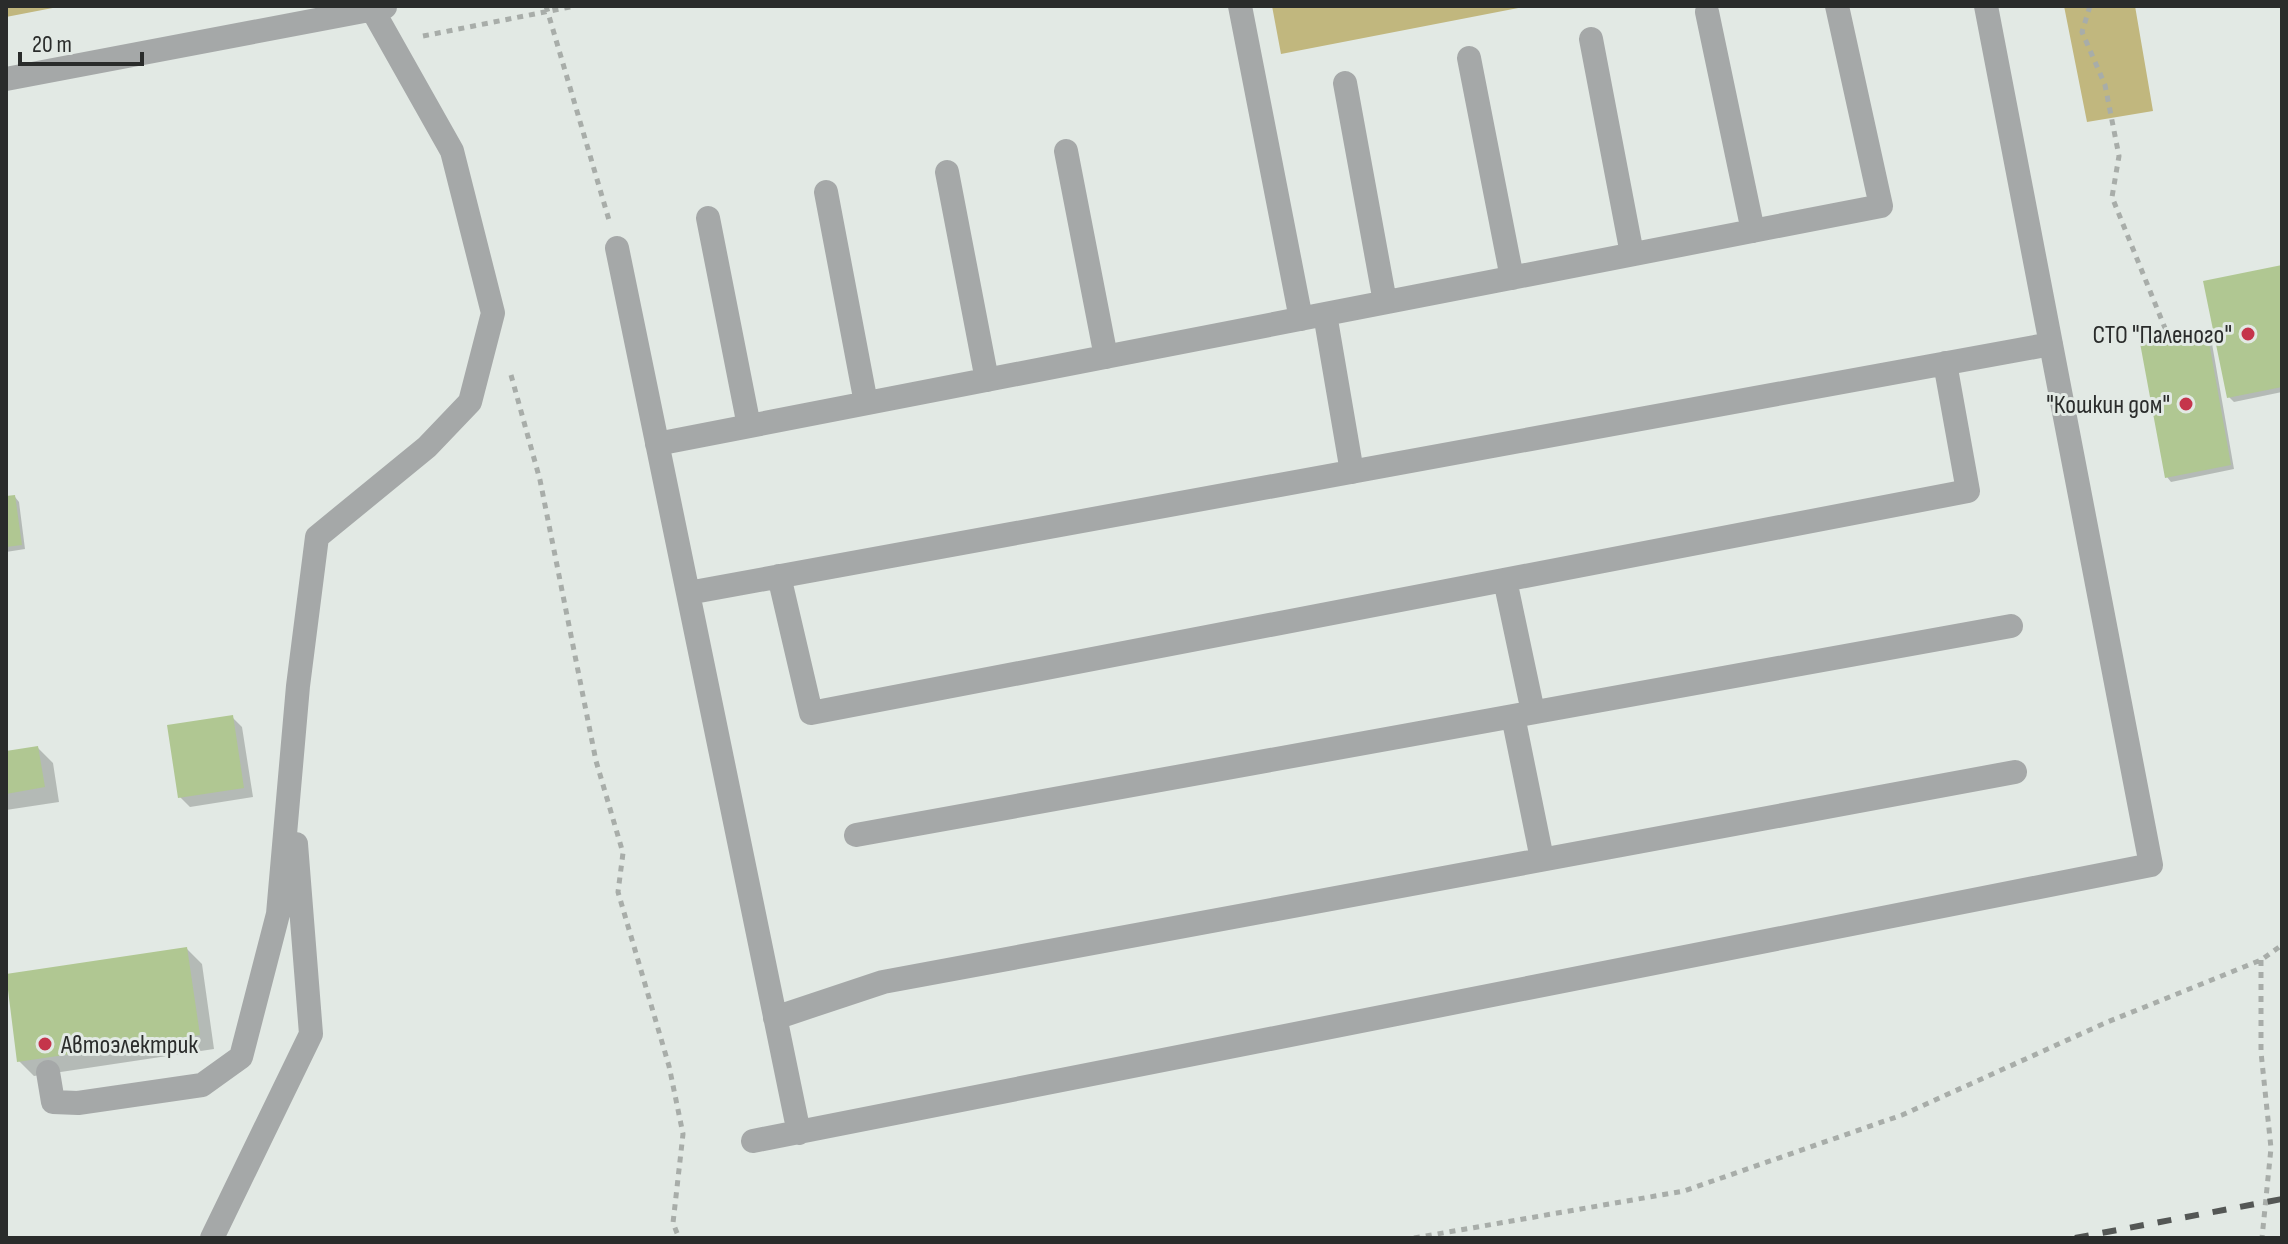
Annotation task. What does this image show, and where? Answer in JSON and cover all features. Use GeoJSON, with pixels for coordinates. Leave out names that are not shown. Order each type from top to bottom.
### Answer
{"type":"FeatureCollection","features":[{"type":"Feature","properties":{"kind":"street"},"geometry":{"type":"LineString","coordinates":[[1240,6],[1301,319]]}},
{"type":"Feature","properties":{"kind":"street"},"geometry":{"type":"LineString","coordinates":[[657,444],[1881,206],[1837,6]]}},
{"type":"Feature","properties":{"kind":"street"},"geometry":{"type":"LineString","coordinates":[[753,1141],[2151,865],[1986,6]]}},
{"type":"Feature","properties":{"kind":"street"},"geometry":{"type":"LineString","coordinates":[[6,79],[380,8],[390,42],[452,151],[493,313],[470,402],[427,447],[317,537],[278,914],[241,1057],[202,1085],[78,1103],[53,1102],[48,1072]]}},
{"type":"Feature","properties":{"kind":"street"},"geometry":{"type":"LineString","coordinates":[[1707,12],[1753,231]]}},
{"type":"Feature","properties":{"kind":"street"},"geometry":{"type":"LineString","coordinates":[[1591,39],[1632,254]]}},
{"type":"Feature","properties":{"kind":"street"},"geometry":{"type":"LineString","coordinates":[[1469,58],[1512,278]]}},
{"type":"Feature","properties":{"kind":"street"},"geometry":{"type":"LineString","coordinates":[[1345,83],[1385,302]]}},
{"type":"Feature","properties":{"kind":"street"},"geometry":{"type":"LineString","coordinates":[[1066,151],[1106,357]]}},
{"type":"Feature","properties":{"kind":"street"},"geometry":{"type":"LineString","coordinates":[[947,172],[987,380]]}},
{"type":"Feature","properties":{"kind":"street"},"geometry":{"type":"LineString","coordinates":[[826,192],[866,403]]}},
{"type":"Feature","properties":{"kind":"street"},"geometry":{"type":"LineString","coordinates":[[708,218],[749,426]]}},
{"type":"Feature","properties":{"kind":"street"},"geometry":{"type":"LineString","coordinates":[[617,248],[799,1133]]}},
{"type":"Feature","properties":{"kind":"street"},"geometry":{"type":"LineString","coordinates":[[1325,314],[1352,472]]}},
{"type":"Feature","properties":{"kind":"street"},"geometry":{"type":"LineString","coordinates":[[688,593],[2051,344]]}},
{"type":"Feature","properties":{"kind":"street"},"geometry":{"type":"LineString","coordinates":[[779,576],[811,713],[1968,491],[1945,363]]}},
{"type":"Feature","properties":{"kind":"street"},"geometry":{"type":"LineString","coordinates":[[1505,580],[1542,859]]}},
{"type":"Feature","properties":{"kind":"street"},"geometry":{"type":"LineString","coordinates":[[856,835],[2011,626]]}},
{"type":"Feature","properties":{"kind":"street"},"geometry":{"type":"LineString","coordinates":[[775,1018],[883,982],[2015,772]]}},
{"type":"Feature","properties":{"kind":"street"},"geometry":{"type":"LineString","coordinates":[[212,1238],[311,1034],[290,778]]}},
{"type":"Feature","properties":{"kind":"path"},"geometry":{"type":"LineString","coordinates":[[390,42],[548,8],[575,6]]}},
{"type":"Feature","properties":{"kind":"path"},"geometry":{"type":"LineString","coordinates":[[2090,6],[2082,32],[2105,85],[2119,156],[2112,197],[2169,338]]}},
{"type":"Feature","properties":{"kind":"path"},"geometry":{"type":"LineString","coordinates":[[548,8],[617,248]]}},
{"type":"Feature","properties":{"kind":"path"},"geometry":{"type":"LineString","coordinates":[[510,373],[540,480],[596,761],[623,853],[618,892],[669,1066],[683,1134],[673,1223],[679,1238]]}},
{"type":"Feature","properties":{"kind":"path"},"geometry":{"type":"LineString","coordinates":[[1414,1238],[1684,1191],[1902,1115],[2105,1023],[2261,960],[2282,945]]}},
{"type":"Feature","properties":{"kind":"path"},"geometry":{"type":"LineString","coordinates":[[2261,960],[2261,1052],[2271,1148],[2262,1238]]}},
{"type":"Feature","properties":{"kind":"shaded area"},"geometry":{"type":"Polygon","coordinates":[[[6,6],[63,6],[6,17],[6,6]]]}},
{"type":"Feature","properties":{"kind":"shaded area"},"geometry":{"type":"Polygon","coordinates":[[[1272,6],[1528,6],[1281,54],[1272,6]]]}},
{"type":"Feature","properties":{"kind":"shaded area"},"geometry":{"type":"Polygon","coordinates":[[[2064,6],[2135,6],[2153,111],[2087,122],[2064,6]]]}},
{"type":"Feature","properties":{"kind":"building","name":"СТО \"Паленого\""},"geometry":{"type":"Polygon","coordinates":[[[2282,265],[2282,387],[2227,398],[2203,281],[2282,265]]]}},
{"type":"Feature","properties":{"kind":"building","name":"\"Кошкин дом\""},"geometry":{"type":"Polygon","coordinates":[[[2207,331],[2231,465],[2165,478],[2140,343],[2207,331]]]}},
{"type":"Feature","properties":{"kind":"building"},"geometry":{"type":"Polygon","coordinates":[[[15,495],[22,545],[6,547],[6,496],[15,495]]]}},
{"type":"Feature","properties":{"kind":"building"},"geometry":{"type":"Polygon","coordinates":[[[233,715],[244,788],[178,798],[167,725],[233,715]]]}},
{"type":"Feature","properties":{"kind":"building"},"geometry":{"type":"Polygon","coordinates":[[[38,746],[45,787],[6,794],[6,751],[38,746]]]}},
{"type":"Feature","properties":{"kind":"building"},"geometry":{"type":"Polygon","coordinates":[[[187,947],[200,1035],[17,1062],[6,974],[187,947]]]}},
{"type":"Feature","properties":{"kind":"railway"},"geometry":{"type":"LineString","coordinates":[[2075,1238],[2282,1199]]}},
{"type":"Feature","properties":{"kind":"place","name":"СТО \"Паленого\""},"geometry":{"type":"Point","coordinates":[2248,334]}},
{"type":"Feature","properties":{"kind":"place","name":"\"Кошкин дом\""},"geometry":{"type":"Point","coordinates":[2186,404]}},
{"type":"Feature","properties":{"kind":"place","name":"Автоэлектрик"},"geometry":{"type":"Point","coordinates":[45,1044]}}]}
